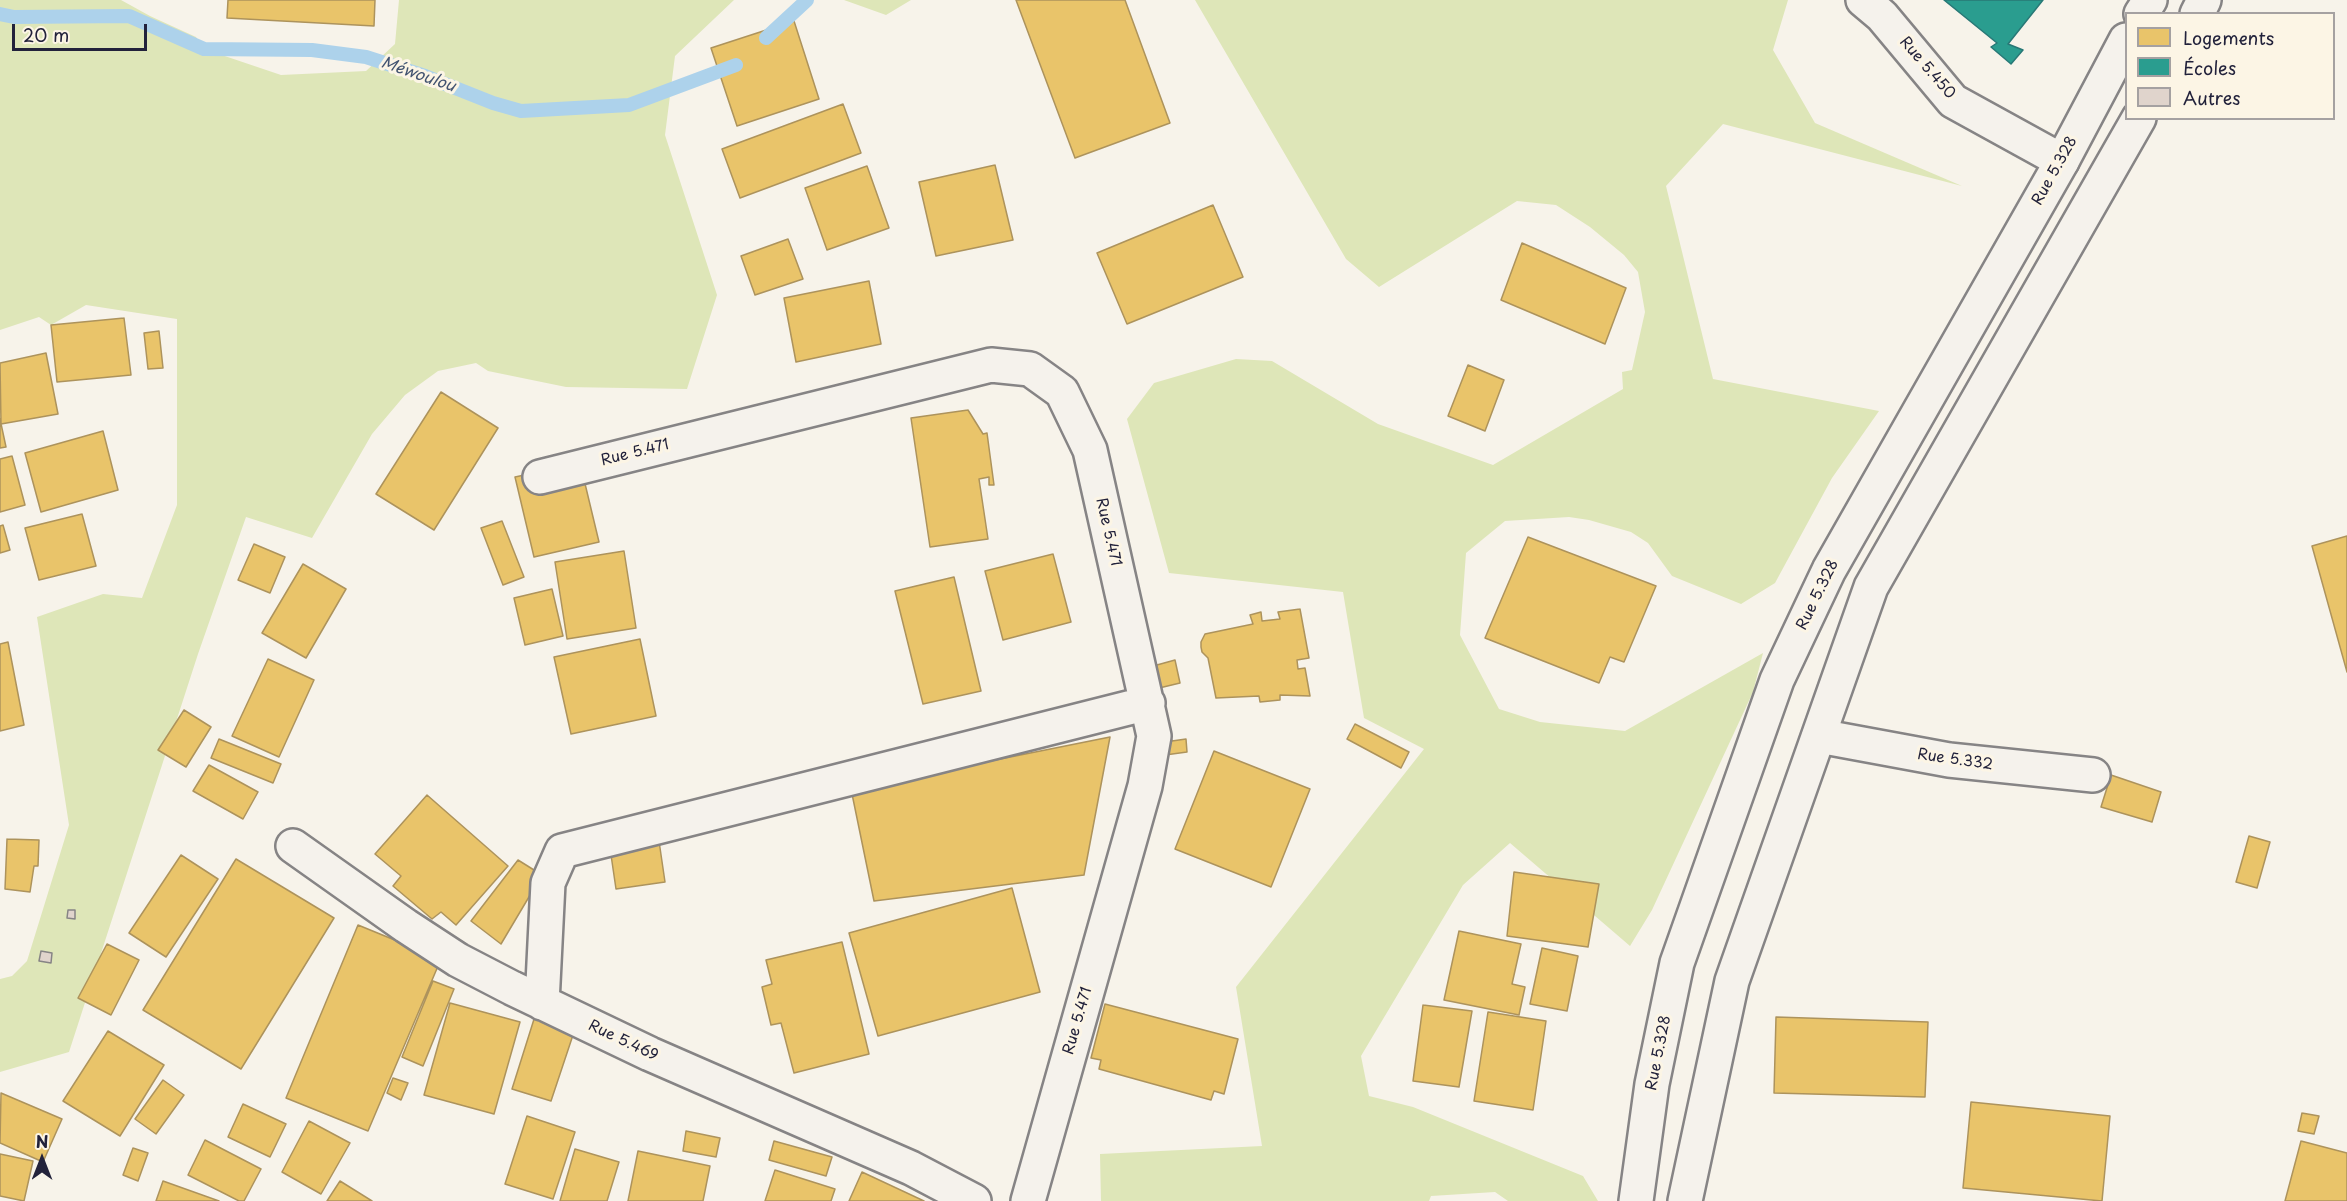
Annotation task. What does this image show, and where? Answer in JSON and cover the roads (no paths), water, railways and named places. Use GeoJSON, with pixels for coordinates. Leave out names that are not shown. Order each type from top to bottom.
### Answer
{"type":"FeatureCollection","features":[{"type":"Feature","properties":{"kind":"street","name":"Rue 5.450"},"geometry":{"type":"LineString","coordinates":[[1863,0],[1882,16],[1953,101],[2062,161]]}},
{"type":"Feature","properties":{"kind":"street","name":"Rue 5.328"},"geometry":{"type":"LineString","coordinates":[[1636,1201],[1652,1084],[1677,963],[1777,680],[1829,570],[2062,161],[2125,44]]}},
{"type":"Feature","properties":{"kind":"street"},"geometry":{"type":"LineString","coordinates":[[1685,1201],[1732,981],[1871,587],[2138,120]]}},
{"type":"Feature","properties":{"kind":"street","name":"Rue 5.471"},"geometry":{"type":"LineString","coordinates":[[540,477],[991,365],[1030,369],[1062,392],[1090,450],[1154,736],[1145,786],[1028,1201]]}},
{"type":"Feature","properties":{"kind":"street"},"geometry":{"type":"LineString","coordinates":[[543,1003],[549,884],[562,851],[1148,703]]}},
{"type":"Feature","properties":{"kind":"street","name":"Rue 5.332"},"geometry":{"type":"LineString","coordinates":[[1819,736],[1949,760],[2093,775]]}},
{"type":"Feature","properties":{"kind":"street","name":"Rue 5.469"},"geometry":{"type":"LineString","coordinates":[[293,846],[458,960],[650,1054],[911,1168],[974,1201]]}},
{"type":"Feature","properties":{"kind":"waterway","name":"Méwoulou"},"geometry":{"type":"LineString","coordinates":[[766,38],[807,0]]}},
{"type":"Feature","properties":{"kind":"waterway","name":"Méwoulou"},"geometry":{"type":"LineString","coordinates":[[0,14],[14,17],[129,16],[204,49],[312,50],[366,57],[521,111],[629,105],[736,65]]}}]}
